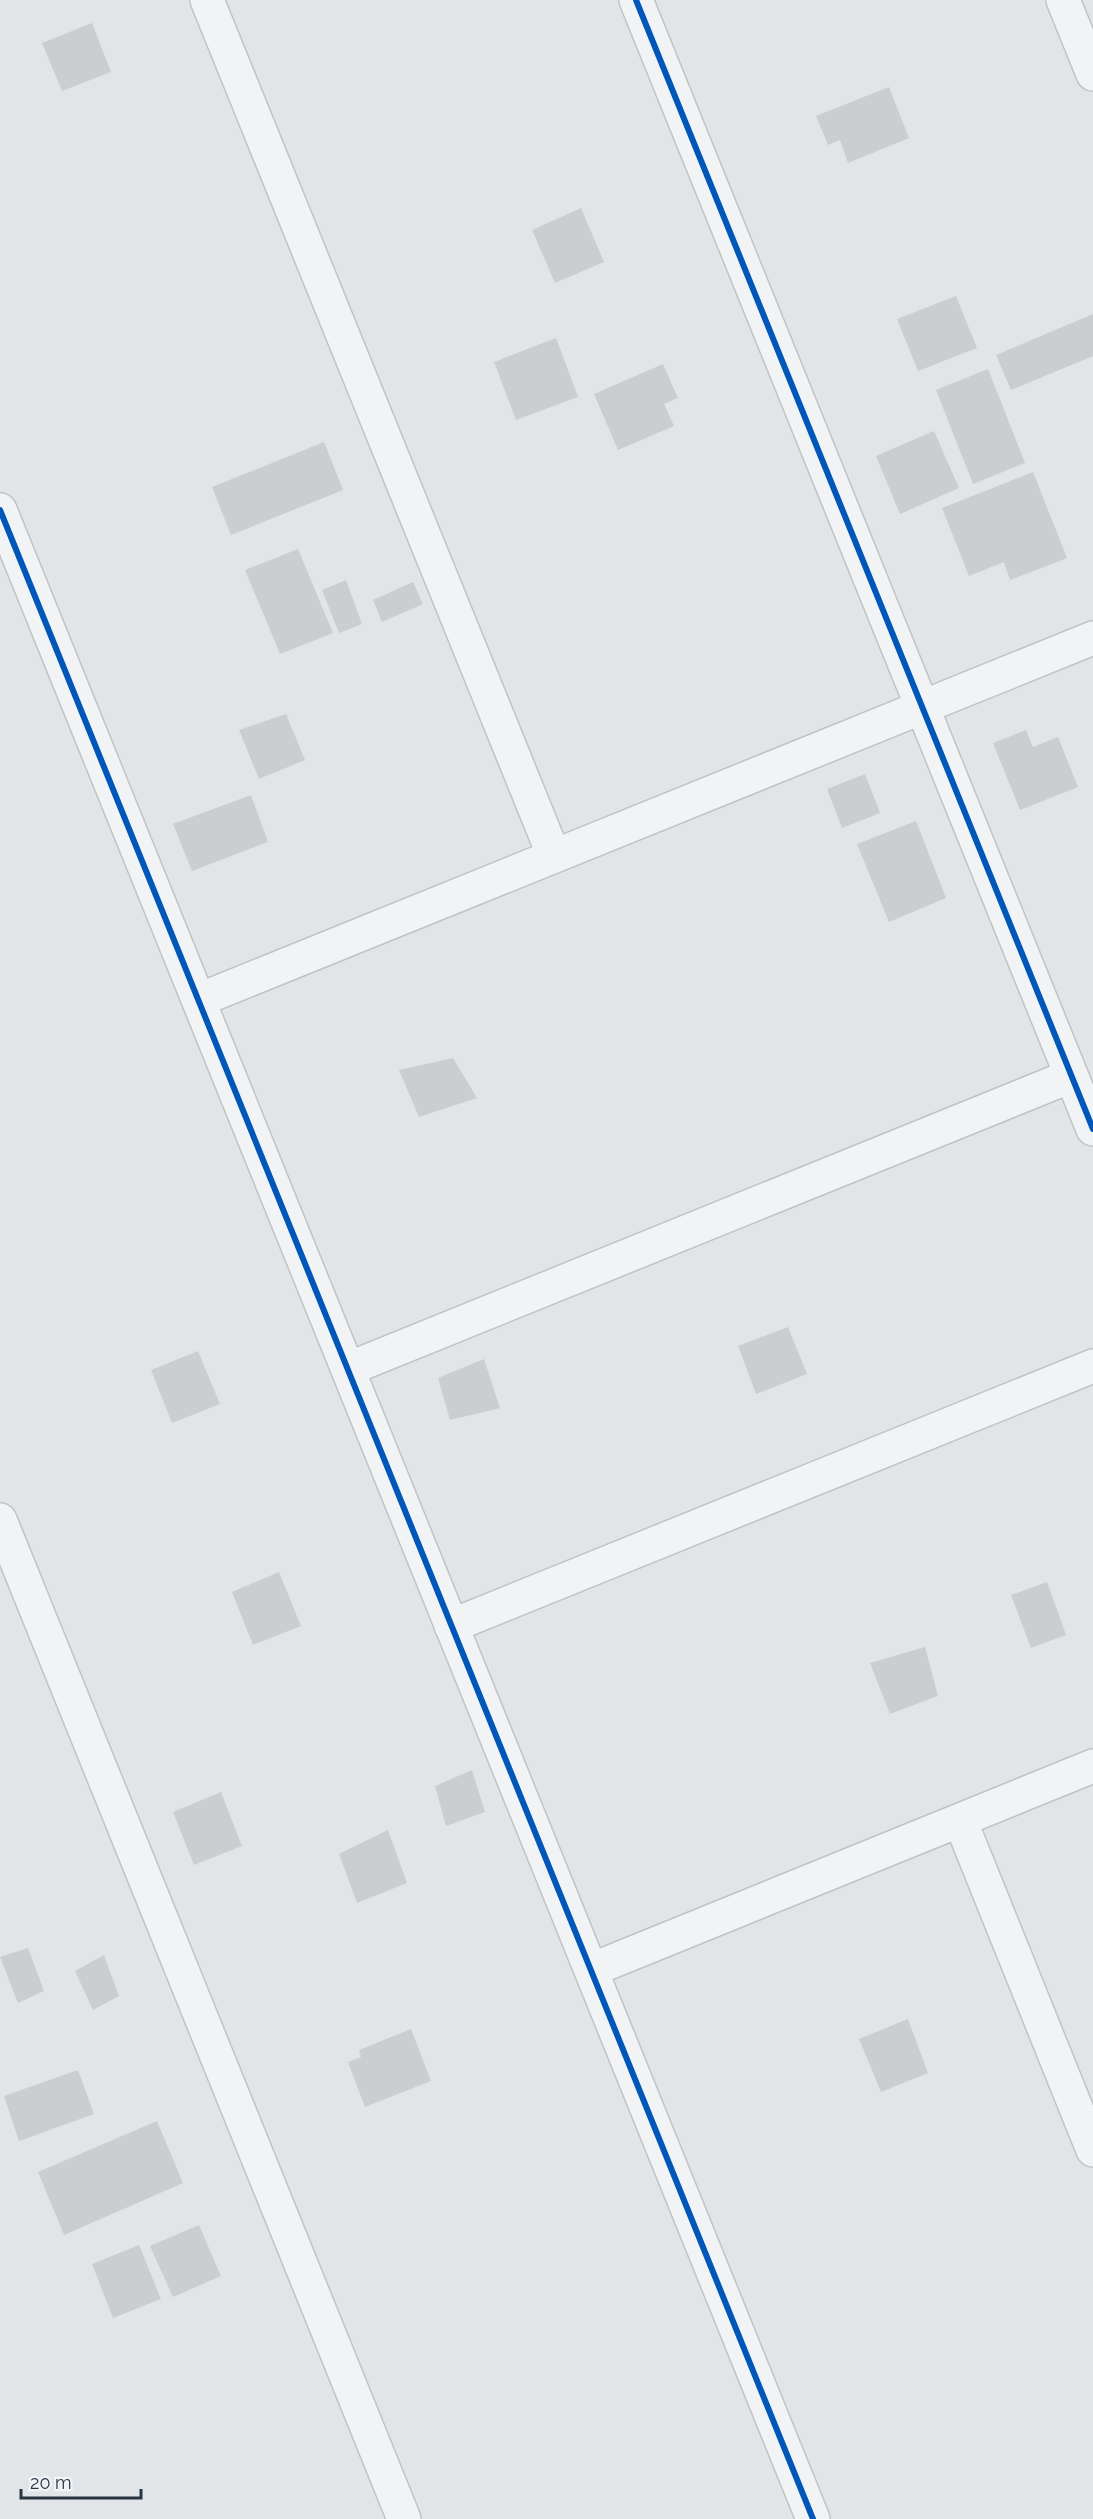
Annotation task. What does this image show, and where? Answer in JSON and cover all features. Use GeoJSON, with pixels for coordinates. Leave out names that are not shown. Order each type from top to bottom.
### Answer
{"type":"FeatureCollection","features":[{"type":"Feature","properties":{"kind":"street"},"geometry":{"type":"LineString","coordinates":[[207,0],[554,856]]}},
{"type":"Feature","properties":{"kind":"street"},"geometry":{"type":"LineString","coordinates":[[636,0],[1093,1129]]}},
{"type":"Feature","properties":{"kind":"street"},"geometry":{"type":"LineString","coordinates":[[1063,0],[1093,74]]}},
{"type":"Feature","properties":{"kind":"street"},"geometry":{"type":"LineString","coordinates":[[0,510],[813,2519]]}},
{"type":"Feature","properties":{"kind":"street"},"geometry":{"type":"LineString","coordinates":[[199,1000],[1093,638]]}},
{"type":"Feature","properties":{"kind":"street"},"geometry":{"type":"LineString","coordinates":[[348,1369],[1071,1076]]}},
{"type":"Feature","properties":{"kind":"street"},"geometry":{"type":"LineString","coordinates":[[451,1626],[1093,1366]]}},
{"type":"Feature","properties":{"kind":"street"},"geometry":{"type":"LineString","coordinates":[[0,1520],[405,2519]]}},
{"type":"Feature","properties":{"kind":"street"},"geometry":{"type":"LineString","coordinates":[[591,1970],[1093,1766]]}},
{"type":"Feature","properties":{"kind":"street"},"geometry":{"type":"LineString","coordinates":[[960,1820],[1093,2150]]}},
{"type":"Feature","properties":{"kind":"building"},"geometry":{"type":"Polygon","coordinates":[[[92,23],[111,72],[62,91],[42,43],[92,23]]]}},
{"type":"Feature","properties":{"kind":"building"},"geometry":{"type":"Polygon","coordinates":[[[889,87],[909,138],[848,163],[840,140],[828,145],[816,116],[889,87]]]}},
{"type":"Feature","properties":{"kind":"building"},"geometry":{"type":"Polygon","coordinates":[[[581,208],[604,262],[555,283],[532,230],[581,208]]]}},
{"type":"Feature","properties":{"kind":"building"},"geometry":{"type":"Polygon","coordinates":[[[956,296],[977,348],[918,371],[897,319],[956,296]]]}},
{"type":"Feature","properties":{"kind":"building"},"geometry":{"type":"Polygon","coordinates":[[[1093,314],[1093,356],[1011,390],[996,355],[1093,314]]]}},
{"type":"Feature","properties":{"kind":"building"},"geometry":{"type":"Polygon","coordinates":[[[556,338],[578,397],[516,420],[494,362],[556,338]]]}},
{"type":"Feature","properties":{"kind":"building"},"geometry":{"type":"Polygon","coordinates":[[[663,364],[678,398],[664,404],[674,426],[618,450],[594,394],[663,364]]]}},
{"type":"Feature","properties":{"kind":"building"},"geometry":{"type":"Polygon","coordinates":[[[988,369],[1025,463],[973,484],[936,390],[988,369]]]}},
{"type":"Feature","properties":{"kind":"building"},"geometry":{"type":"Polygon","coordinates":[[[934,431],[959,488],[900,514],[876,456],[934,431]]]}},
{"type":"Feature","properties":{"kind":"building"},"geometry":{"type":"Polygon","coordinates":[[[324,442],[343,490],[231,535],[212,487],[324,442]]]}},
{"type":"Feature","properties":{"kind":"building"},"geometry":{"type":"Polygon","coordinates":[[[1033,472],[1067,558],[1010,580],[1004,562],[969,576],[942,508],[1033,472]]]}},
{"type":"Feature","properties":{"kind":"building"},"geometry":{"type":"Polygon","coordinates":[[[298,549],[333,633],[280,654],[245,570],[298,549]]]}},
{"type":"Feature","properties":{"kind":"building"},"geometry":{"type":"Polygon","coordinates":[[[346,580],[362,624],[339,633],[322,590],[346,580]]]}},
{"type":"Feature","properties":{"kind":"building"},"geometry":{"type":"Polygon","coordinates":[[[413,582],[423,604],[382,622],[373,600],[413,582]]]}},
{"type":"Feature","properties":{"kind":"building"},"geometry":{"type":"Polygon","coordinates":[[[286,714],[305,760],[259,779],[239,730],[286,714]]]}},
{"type":"Feature","properties":{"kind":"building"},"geometry":{"type":"Polygon","coordinates":[[[1026,730],[1033,747],[1058,737],[1078,787],[1020,810],[993,743],[1026,730]]]}},
{"type":"Feature","properties":{"kind":"building"},"geometry":{"type":"Polygon","coordinates":[[[865,774],[880,813],[842,828],[827,789],[865,774]]]}},
{"type":"Feature","properties":{"kind":"building"},"geometry":{"type":"Polygon","coordinates":[[[251,795],[268,842],[192,871],[173,824],[251,795]]]}},
{"type":"Feature","properties":{"kind":"building"},"geometry":{"type":"Polygon","coordinates":[[[916,821],[946,898],[889,922],[857,844],[916,821]]]}},
{"type":"Feature","properties":{"kind":"building"},"geometry":{"type":"Polygon","coordinates":[[[453,1058],[477,1098],[419,1117],[399,1070],[453,1058]]]}},
{"type":"Feature","properties":{"kind":"building"},"geometry":{"type":"Polygon","coordinates":[[[788,1327],[807,1374],[756,1394],[738,1346],[788,1327]]]}},
{"type":"Feature","properties":{"kind":"building"},"geometry":{"type":"Polygon","coordinates":[[[198,1351],[220,1404],[172,1423],[151,1370],[198,1351]]]}},
{"type":"Feature","properties":{"kind":"building"},"geometry":{"type":"Polygon","coordinates":[[[484,1359],[500,1408],[450,1420],[438,1378],[484,1359]]]}},
{"type":"Feature","properties":{"kind":"building"},"geometry":{"type":"Polygon","coordinates":[[[279,1572],[301,1626],[253,1645],[232,1592],[279,1572]]]}},
{"type":"Feature","properties":{"kind":"building"},"geometry":{"type":"Polygon","coordinates":[[[1047,1582],[1066,1635],[1031,1648],[1011,1595],[1047,1582]]]}},
{"type":"Feature","properties":{"kind":"building"},"geometry":{"type":"Polygon","coordinates":[[[925,1647],[938,1696],[890,1714],[870,1663],[925,1647]]]}},
{"type":"Feature","properties":{"kind":"building"},"geometry":{"type":"Polygon","coordinates":[[[472,1770],[485,1812],[446,1826],[435,1786],[472,1770]]]}},
{"type":"Feature","properties":{"kind":"building"},"geometry":{"type":"Polygon","coordinates":[[[221,1792],[242,1846],[194,1865],[173,1812],[221,1792]]]}},
{"type":"Feature","properties":{"kind":"building"},"geometry":{"type":"Polygon","coordinates":[[[388,1830],[407,1883],[357,1903],[339,1854],[388,1830]]]}},
{"type":"Feature","properties":{"kind":"building"},"geometry":{"type":"Polygon","coordinates":[[[28,1948],[44,1991],[18,2003],[0,1957],[28,1948]]]}},
{"type":"Feature","properties":{"kind":"building"},"geometry":{"type":"Polygon","coordinates":[[[104,1955],[119,1996],[93,2010],[75,1971],[104,1955]]]}},
{"type":"Feature","properties":{"kind":"building"},"geometry":{"type":"Polygon","coordinates":[[[908,2019],[928,2073],[881,2092],[859,2039],[908,2019]]]}},
{"type":"Feature","properties":{"kind":"building"},"geometry":{"type":"Polygon","coordinates":[[[411,2029],[431,2081],[365,2107],[348,2062],[361,2057],[359,2050],[411,2029]]]}},
{"type":"Feature","properties":{"kind":"building"},"geometry":{"type":"Polygon","coordinates":[[[78,2070],[94,2114],[19,2141],[4,2096],[78,2070]]]}},
{"type":"Feature","properties":{"kind":"building"},"geometry":{"type":"Polygon","coordinates":[[[157,2121],[183,2183],[64,2235],[38,2172],[157,2121]]]}},
{"type":"Feature","properties":{"kind":"building"},"geometry":{"type":"Polygon","coordinates":[[[199,2225],[221,2276],[173,2297],[150,2246],[199,2225]]]}},
{"type":"Feature","properties":{"kind":"building"},"geometry":{"type":"Polygon","coordinates":[[[139,2245],[161,2299],[113,2318],[92,2264],[139,2245]]]}},
{"type":"Feature","properties":{"kind":"cycle path"},"geometry":{"type":"LineString","coordinates":[[636,0],[1093,1129]]}},
{"type":"Feature","properties":{"kind":"cycle path"},"geometry":{"type":"LineString","coordinates":[[0,510],[813,2519]]}}]}
